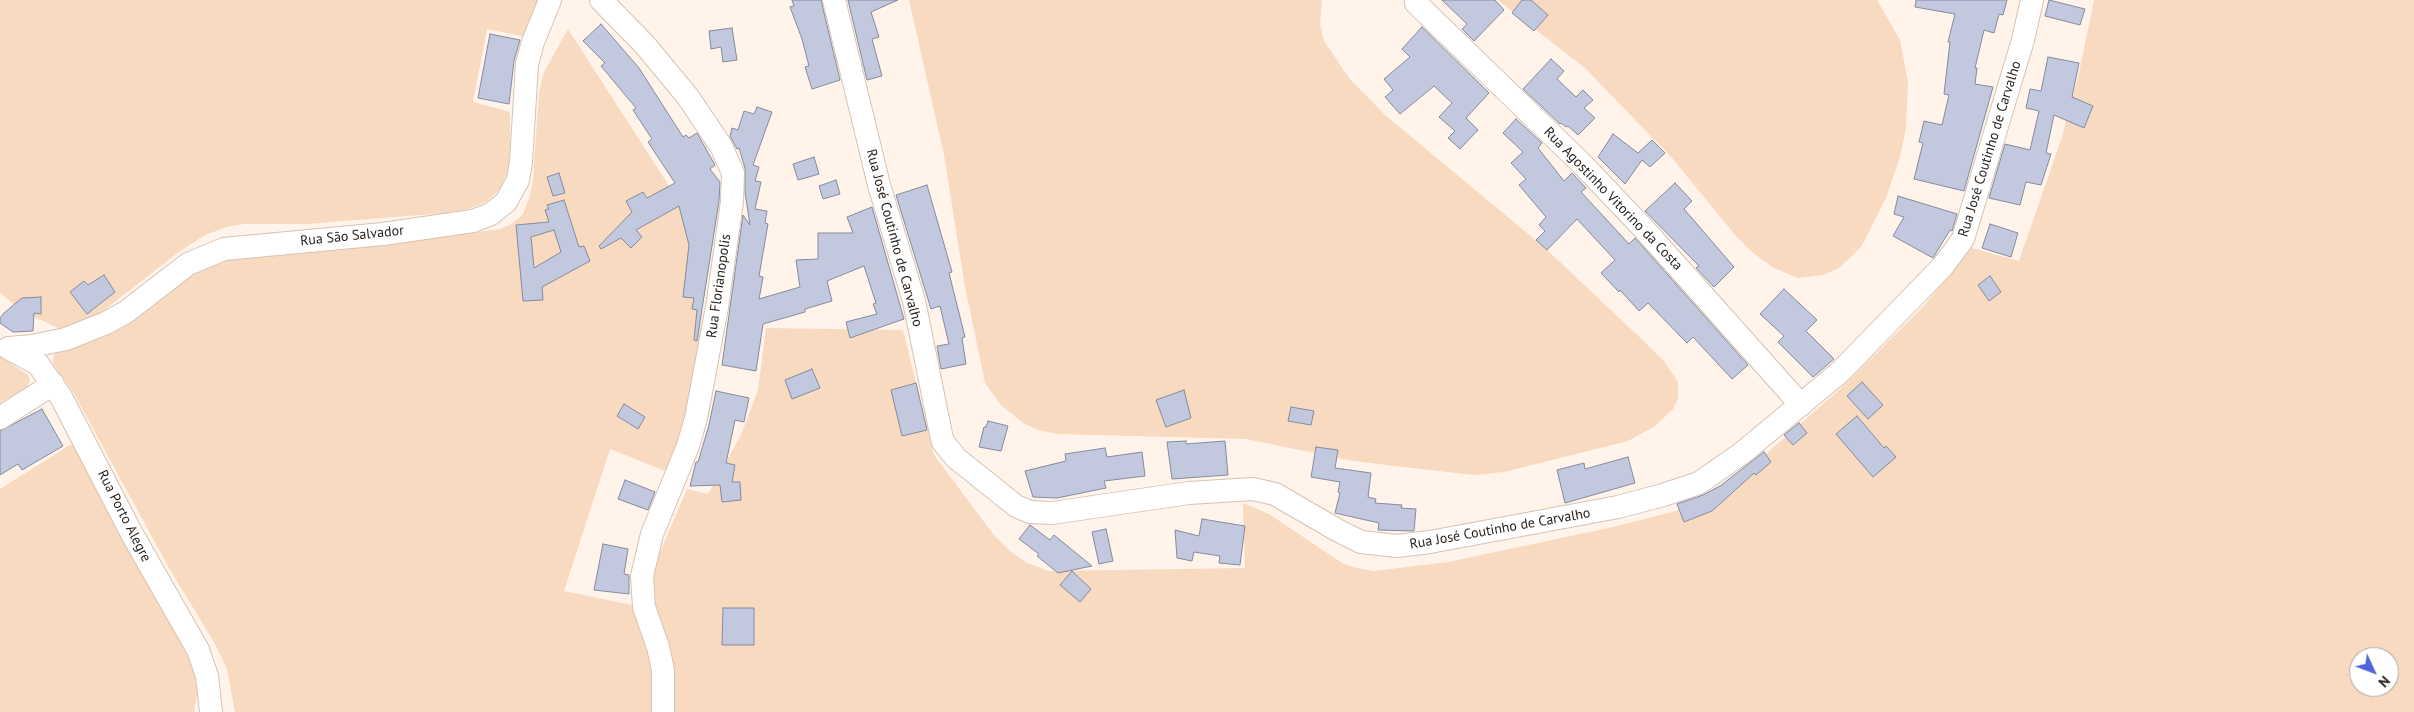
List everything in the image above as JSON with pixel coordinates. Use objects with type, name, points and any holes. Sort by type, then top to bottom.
[{"type":"street","name":"Rua São Salvador","points":[[4,346],[56,342],[79,335],[117,317],[188,264],[210,254],[257,245],[383,234],[473,221],[491,214],[506,202],[518,180],[521,162],[527,64],[533,42],[550,0]]},
{"type":"street","name":"Rua Florianopolis","points":[[601,0],[645,45],[688,97],[721,146],[733,173],[732,202],[708,357],[692,436],[645,557],[642,586],[644,607],[661,658],[663,712]]},
{"type":"street","name":"Rua José Coutinho de Carvalho","points":[[834,0],[879,185],[914,302],[944,442],[965,466],[1024,510],[1036,513],[1052,513],[1189,493],[1253,489],[1275,494],[1360,542],[1385,546],[1412,545],[1618,507],[1686,488],[1699,483],[1724,467],[1801,405],[1840,372],[1891,322],[1952,256],[1964,239],[1981,186],[2032,0]]},
{"type":"street","name":"Rua Agostinho Vitorino da Costa","points":[[1416,3],[1583,165],[1650,236],[1801,405]]},
{"type":"street","points":[[0,418],[47,375],[43,353],[56,342]]},
{"type":"street","name":"Rua Porto Alegre","points":[[4,346],[31,358],[47,375],[86,443],[132,534],[198,650],[207,676],[211,712]]},
{"type":"shaded area","points":[[0,0],[542,0],[526,37],[487,29],[473,102],[510,112],[510,155],[508,171],[500,189],[486,202],[466,210],[446,213],[306,224],[244,224],[227,227],[205,235],[179,252],[103,311],[83,322],[60,329],[22,311],[0,293]]},
{"type":"shaded area","points":[[909,0],[1322,0],[1320,24],[1324,41],[1349,78],[1385,115],[1544,247],[1664,361],[1678,382],[1678,399],[1673,409],[1655,426],[1628,441],[1504,472],[1473,475],[1353,461],[1246,439],[1058,434],[1038,430],[1023,423],[1001,405],[985,383],[965,287],[944,155]]},
{"type":"shaded area","points":[[1498,0],[1877,0],[1900,40],[1908,82],[1906,128],[1900,157],[1886,198],[1861,247],[1839,268],[1823,275],[1798,278],[1772,267],[1752,252],[1736,236],[1672,158],[1586,69]]},
{"type":"shaded area","points":[[2094,0],[2414,0],[2414,712],[673,712],[675,687],[672,669],[652,610],[652,583],[657,559],[687,489],[708,494],[741,435],[758,390],[766,328],[903,330],[934,455],[993,534],[1011,552],[1027,563],[1049,571],[1245,568],[1243,503],[1269,514],[1342,563],[1357,568],[1374,571],[1448,562],[1613,527],[1684,509],[1742,475],[1839,390],[1922,308],[1972,248],[2019,261],[2062,137],[2079,73]]},
{"type":"shaded area","points":[[568,29],[689,217],[699,244],[701,348],[683,426],[668,472],[610,449],[564,591],[632,605],[652,663],[653,712],[235,712],[227,669],[215,644],[169,568],[73,392],[53,364],[54,354],[194,269],[236,257],[391,244],[500,229],[512,224],[523,214],[530,196],[539,92],[544,72]]},
{"type":"shaded area","points":[[0,356],[28,375],[30,381],[26,388],[0,403]]},
{"type":"shaded area","points":[[78,440],[182,644],[195,674],[197,694],[194,712],[0,712],[0,489]]},
{"type":"building","points":[[792,0],[821,0],[840,80],[812,89],[805,67],[809,66],[802,39],[790,7],[794,6]]},
{"type":"building","points":[[848,0],[898,0],[871,12],[879,37],[872,39],[882,76],[867,80]]},
{"type":"building","points":[[1442,0],[1495,0],[1504,10],[1474,41],[1462,29],[1467,24]]},
{"type":"building","points":[[1522,0],[1531,0],[1548,15],[1534,31],[1512,13]]},
{"type":"building","points":[[1916,0],[2007,0],[2003,15],[1999,14],[1994,33],[1984,30],[1975,68],[1977,68],[1975,84],[1993,87],[1964,191],[1914,179],[1923,143],[1919,142],[1924,121],[1942,125],[1949,95],[1944,94],[1950,42],[1948,42],[1955,14],[1915,7]]},
{"type":"building","points":[[2049,0],[2085,9],[2080,25],[2045,16]]},
{"type":"building","points":[[601,24],[639,68],[683,137],[686,135],[689,138],[697,133],[715,165],[710,169],[720,182],[719,201],[697,341],[694,340],[697,310],[692,309],[694,298],[683,297],[689,245],[679,206],[636,230],[642,237],[631,248],[621,238],[601,249],[599,246],[632,212],[626,201],[643,192],[647,198],[675,183],[648,142],[652,139],[633,110],[636,108],[601,66],[605,63],[583,41]]},
{"type":"building","points":[[1422,27],[1489,93],[1466,118],[1478,130],[1460,149],[1448,138],[1455,131],[1439,117],[1452,103],[1434,86],[1400,114],[1385,97],[1393,90],[1384,79],[1410,57],[1402,49]]},
{"type":"building","points":[[732,28],[737,60],[723,62],[721,47],[711,49],[709,31]]},
{"type":"building","points":[[490,34],[520,40],[514,61],[509,104],[478,98]]},
{"type":"building","points":[[2048,57],[2079,63],[2072,97],[2093,106],[2084,128],[2054,115],[2046,153],[2051,154],[2041,185],[2026,182],[2020,205],[1989,198],[2005,144],[2030,150],[2039,111],[2026,108],[2030,89],[2041,91]]},
{"type":"building","points":[[1551,59],[1564,71],[1557,79],[1576,97],[1583,90],[1593,100],[1584,108],[1595,118],[1578,135],[1568,126],[1560,124],[1523,89]]},
{"type":"building","points":[[757,107],[772,112],[753,165],[759,167],[755,181],[761,182],[755,209],[767,211],[765,223],[768,224],[759,276],[763,277],[759,299],[800,287],[796,260],[818,259],[818,233],[853,233],[847,217],[872,207],[904,319],[850,338],[846,322],[877,314],[873,304],[876,303],[864,266],[827,281],[832,301],[805,309],[805,312],[763,324],[756,371],[722,365],[743,215],[750,225],[745,192],[745,168],[739,148],[737,149],[730,136],[732,128],[738,130],[744,111],[754,114]]},
{"type":"building","points":[[1516,119],[1542,143],[1538,148],[1564,181],[1572,173],[1586,188],[1581,192],[1629,244],[1635,238],[1748,365],[1732,379],[1693,337],[1687,343],[1648,303],[1639,311],[1601,273],[1615,260],[1577,219],[1547,250],[1536,240],[1545,231],[1539,225],[1546,217],[1519,185],[1526,179],[1511,163],[1523,152],[1503,133]]},
{"type":"building","points":[[1613,134],[1638,153],[1652,140],[1665,153],[1650,167],[1642,160],[1625,184],[1598,157]]},
{"type":"building","points":[[814,157],[819,174],[798,180],[793,164]]},
{"type":"building","points":[[559,173],[565,193],[553,196],[547,177]]},
{"type":"building","points":[[836,180],[840,194],[823,199],[819,186]]},
{"type":"building","points":[[1675,183],[1692,201],[1684,209],[1734,267],[1714,287],[1696,268],[1699,266],[1645,211]]},
{"type":"building","points":[[927,185],[952,272],[949,273],[965,337],[962,338],[966,364],[941,369],[937,346],[949,344],[940,306],[931,309],[896,195]]},
{"type":"building","points":[[1898,196],[1957,214],[1952,231],[1950,230],[1933,258],[1893,236],[1904,217],[1894,214]]},
{"type":"building","points":[[564,200],[579,247],[584,246],[590,261],[542,287],[543,300],[523,301],[516,225],[549,222],[545,210],[549,209],[547,205]],"holes":[[[554,230],[561,252],[534,268],[531,237]]]},
{"type":"building","points":[[1990,224],[2018,233],[2011,257],[1982,248]]},
{"type":"building","points":[[104,275],[115,292],[87,314],[70,292],[84,281],[88,285]]},
{"type":"building","points":[[1990,276],[2001,292],[1989,301],[1978,285]]},
{"type":"building","points":[[1784,289],[1817,320],[1806,331],[1834,359],[1813,377],[1778,342],[1784,336],[1760,314]]},
{"type":"building","points":[[41,297],[41,314],[34,313],[33,331],[13,332],[0,323],[0,318],[4,313],[22,298]]},
{"type":"building","points":[[812,369],[820,388],[792,399],[785,380]]},
{"type":"building","points":[[1862,382],[1883,405],[1868,419],[1847,396]]},
{"type":"building","points":[[916,383],[927,430],[902,436],[891,390]]},
{"type":"building","points":[[1184,390],[1191,418],[1166,427],[1156,400]]},
{"type":"building","points":[[716,391],[749,398],[744,422],[735,420],[726,463],[735,465],[732,482],[740,482],[741,500],[722,502],[720,485],[690,486],[709,425]]},
{"type":"building","points":[[624,404],[645,417],[638,429],[617,416]]},
{"type":"building","points":[[1291,407],[1314,411],[1311,425],[1288,421]]},
{"type":"building","points":[[42,409],[63,446],[22,470],[18,464],[0,475],[0,431]]},
{"type":"building","points":[[1857,416],[1884,448],[1886,446],[1896,457],[1873,477],[1836,434]]},
{"type":"building","points":[[988,421],[1008,426],[1001,451],[979,447],[984,427],[986,427]]},
{"type":"building","points":[[1799,423],[1807,433],[1793,445],[1784,435]]},
{"type":"building","points":[[1186,441],[1186,444],[1225,441],[1228,475],[1172,479],[1167,442]]},
{"type":"building","points":[[1316,447],[1338,450],[1335,468],[1371,473],[1368,497],[1376,499],[1375,503],[1402,505],[1401,508],[1416,509],[1414,531],[1378,530],[1379,523],[1335,513],[1340,493],[1338,492],[1340,482],[1311,477]]},
{"type":"building","points":[[1105,448],[1107,457],[1142,452],[1145,476],[1104,481],[1106,488],[1057,498],[1033,497],[1025,471],[1066,461],[1065,454]]},
{"type":"building","points":[[1764,452],[1771,462],[1756,475],[1754,473],[1712,511],[1684,522],[1677,504],[1703,495],[1720,486]]},
{"type":"building","points":[[1628,457],[1635,483],[1565,503],[1557,470],[1584,463],[1585,469]]},
{"type":"building","points":[[625,480],[655,492],[648,510],[618,499]]},
{"type":"building","points":[[1202,519],[1245,526],[1240,565],[1219,563],[1220,556],[1194,552],[1192,561],[1177,558],[1175,530],[1199,536]]},
{"type":"building","points":[[1030,525],[1050,540],[1054,535],[1092,566],[1058,573],[1037,556],[1039,554],[1019,539]]},
{"type":"building","points":[[1106,529],[1113,561],[1099,564],[1092,532]]},
{"type":"building","points":[[603,544],[628,549],[624,574],[629,575],[629,594],[594,590]]},
{"type":"building","points":[[1072,571],[1091,589],[1080,602],[1060,585]]},
{"type":"building","points":[[723,608],[754,608],[754,645],[722,645]]}]
